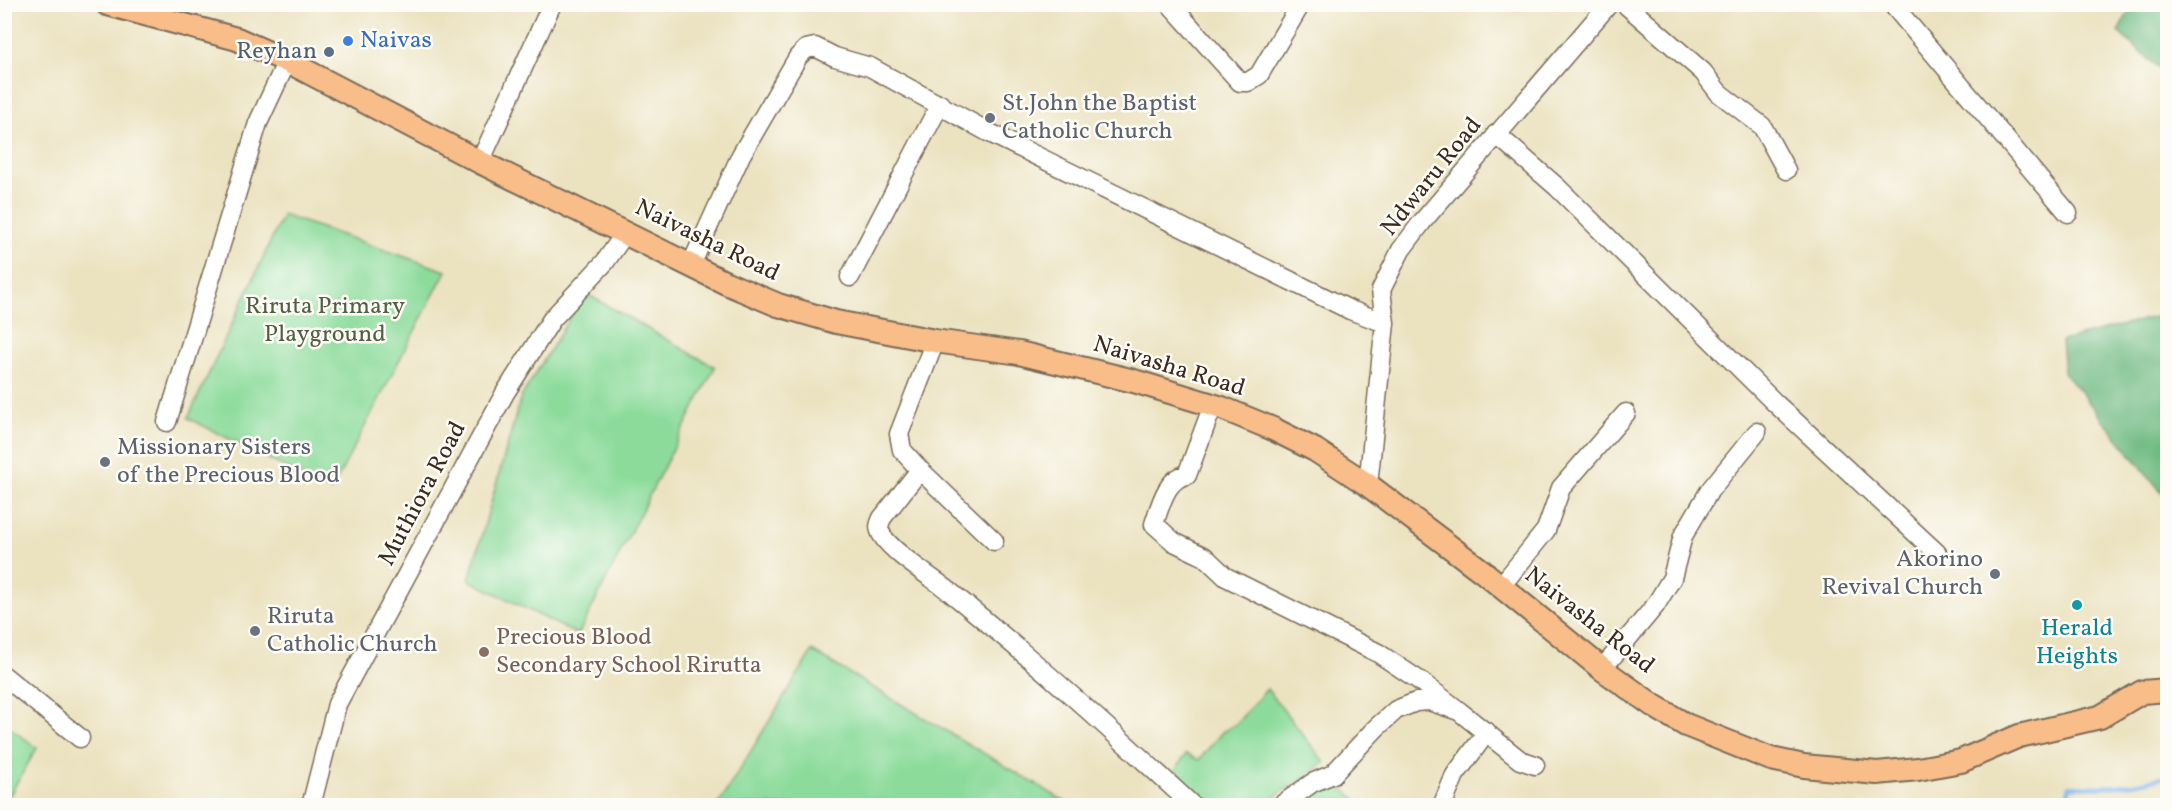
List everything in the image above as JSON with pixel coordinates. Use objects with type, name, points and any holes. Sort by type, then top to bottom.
[{"type":"main road","name":"Naivasha Road","points":[[107,4],[237,39],[287,61],[480,162],[726,283],[778,305],[836,322],[936,341],[1019,353],[1134,381],[1213,405],[1273,429],[1315,450],[1368,485],[1501,586],[1602,669],[1686,725],[1772,759],[1804,766],[1877,773],[1918,770],[1961,761],[2019,736],[2100,717],[2142,692],[2168,690]]},
{"type":"street","points":[[480,162],[552,4]]},
{"type":"street","points":[[1170,4],[1240,82],[1248,82],[1259,75],[1301,4]]},
{"type":"street","name":"Ndwaru Road","points":[[1368,485],[1385,323],[1381,290],[1401,250],[1496,134],[1609,4]]},
{"type":"street","points":[[1625,4],[1703,72],[1719,93],[1762,126],[1786,170]]},
{"type":"street","points":[[1892,4],[2068,213]]},
{"type":"street","points":[[691,266],[741,155],[798,57],[806,49],[815,47],[835,57],[870,67],[990,133],[1350,310],[1385,323]]},
{"type":"street","points":[[167,422],[258,123],[287,61]]},
{"type":"street","points":[[850,277],[940,104]]},
{"type":"street","points":[[1496,134],[1557,187],[1774,402],[1937,553]]},
{"type":"street","name":"Muthiora Road","points":[[311,806],[337,704],[505,393],[552,319],[605,262],[626,232]]},
{"type":"street","points":[[936,341],[899,434],[902,450],[994,541]]},
{"type":"street","points":[[1213,405],[1187,475],[1178,476],[1170,483],[1154,525],[1157,529],[1174,542],[1205,557],[1226,577],[1378,653],[1420,681],[1520,760],[1534,765]]},
{"type":"street","points":[[1501,586],[1546,530],[1561,488],[1626,413]]},
{"type":"street","points":[[1602,669],[1655,606],[1672,578],[1683,536],[1710,490],[1757,432]]},
{"type":"street","points":[[920,470],[882,518],[879,527],[885,539],[1043,668],[1193,806]]},
{"type":"street","points":[[4,676],[80,738]]},
{"type":"street","points":[[1280,806],[1312,783],[1333,774],[1396,710],[1416,702],[1429,701],[1459,711]]},
{"type":"street","points":[[1442,806],[1455,775],[1487,732]]},
{"type":"green space","points":[[2132,5],[2167,5],[2167,75],[2118,32]]},
{"type":"green space","name":"Riruta Primary Playground","points":[[283,215],[446,271],[331,491],[188,418]]},
{"type":"green space","points":[[585,293],[715,367],[578,635],[469,580],[521,397]]},
{"type":"green space","points":[[2162,315],[2168,325],[2167,499],[2064,372],[2061,341]]},
{"type":"green space","points":[[812,651],[845,671],[1071,805],[718,805]]},
{"type":"green space","points":[[1267,689],[1325,763],[1262,805],[1204,805],[1172,775],[1186,754],[1199,760],[1222,732],[1236,724]]},
{"type":"green space","points":[[5,724],[37,748],[5,803]]},
{"type":"green space","points":[[1335,782],[1363,805],[1284,806]]},
{"type":"waterway","points":[[2064,806],[2070,786],[2119,786],[2168,775]]},
{"type":"place","name":"Naivas","points":[[348,41]]},
{"type":"place","name":"Reyhan","points":[[329,52]]},
{"type":"place","name":"St.John the Baptist Catholic Church","points":[[990,118]]},
{"type":"place","name":"Missionary Sisters of the Precious Blood","points":[[105,462]]},
{"type":"place","name":"Akorino Revival Church","points":[[1995,574]]},
{"type":"place","name":"Herald Heights","points":[[2077,605]]},
{"type":"place","name":"Riruta Catholic Church","points":[[255,631]]},
{"type":"place","name":"Precious Blood Secondary School Rirutta","points":[[484,652]]}]
